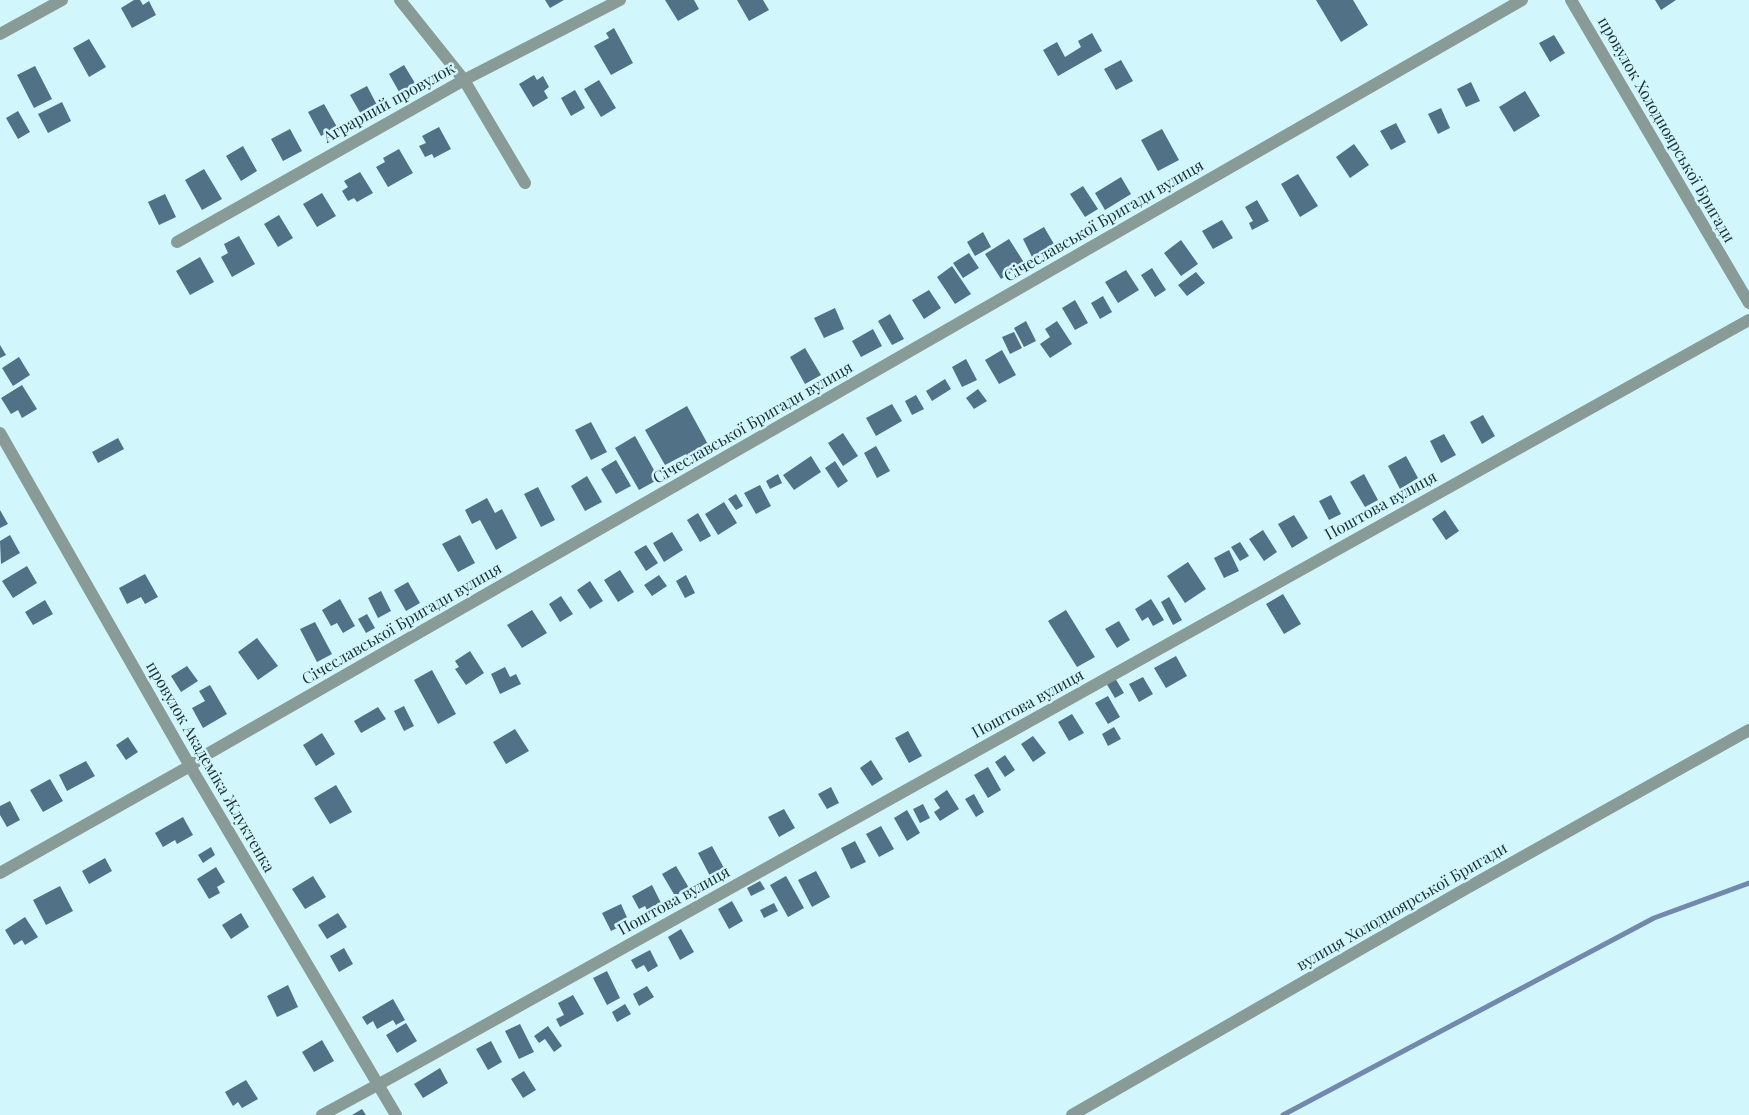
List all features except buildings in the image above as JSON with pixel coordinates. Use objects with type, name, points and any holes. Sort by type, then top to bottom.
[{"type":"street","points":[[0,34],[62,0]]},
{"type":"street","points":[[400,0],[464,80],[524,183]]},
{"type":"street","name":"Аграрний провулок","points":[[177,242],[464,80],[620,0]]},
{"type":"street","name":"Січеславської Бригади вулиця","points":[[0,873],[190,766],[204,756],[1522,0]]},
{"type":"street","name":"провулок Холодноярської Бригади","points":[[1571,0],[1749,303]]},
{"type":"street","name":"Поштова вулиця","points":[[322,1115],[1749,320]]},
{"type":"street","name":"провулок Академіка Жлуктенка","points":[[0,433],[4,449],[396,1115]]},
{"type":"street","name":"вулиця Холодноярської Бригади","points":[[1072,1115],[1468,888],[1749,730]]},
{"type":"waterway","points":[[1283,1115],[1654,918],[1749,883]]}]
